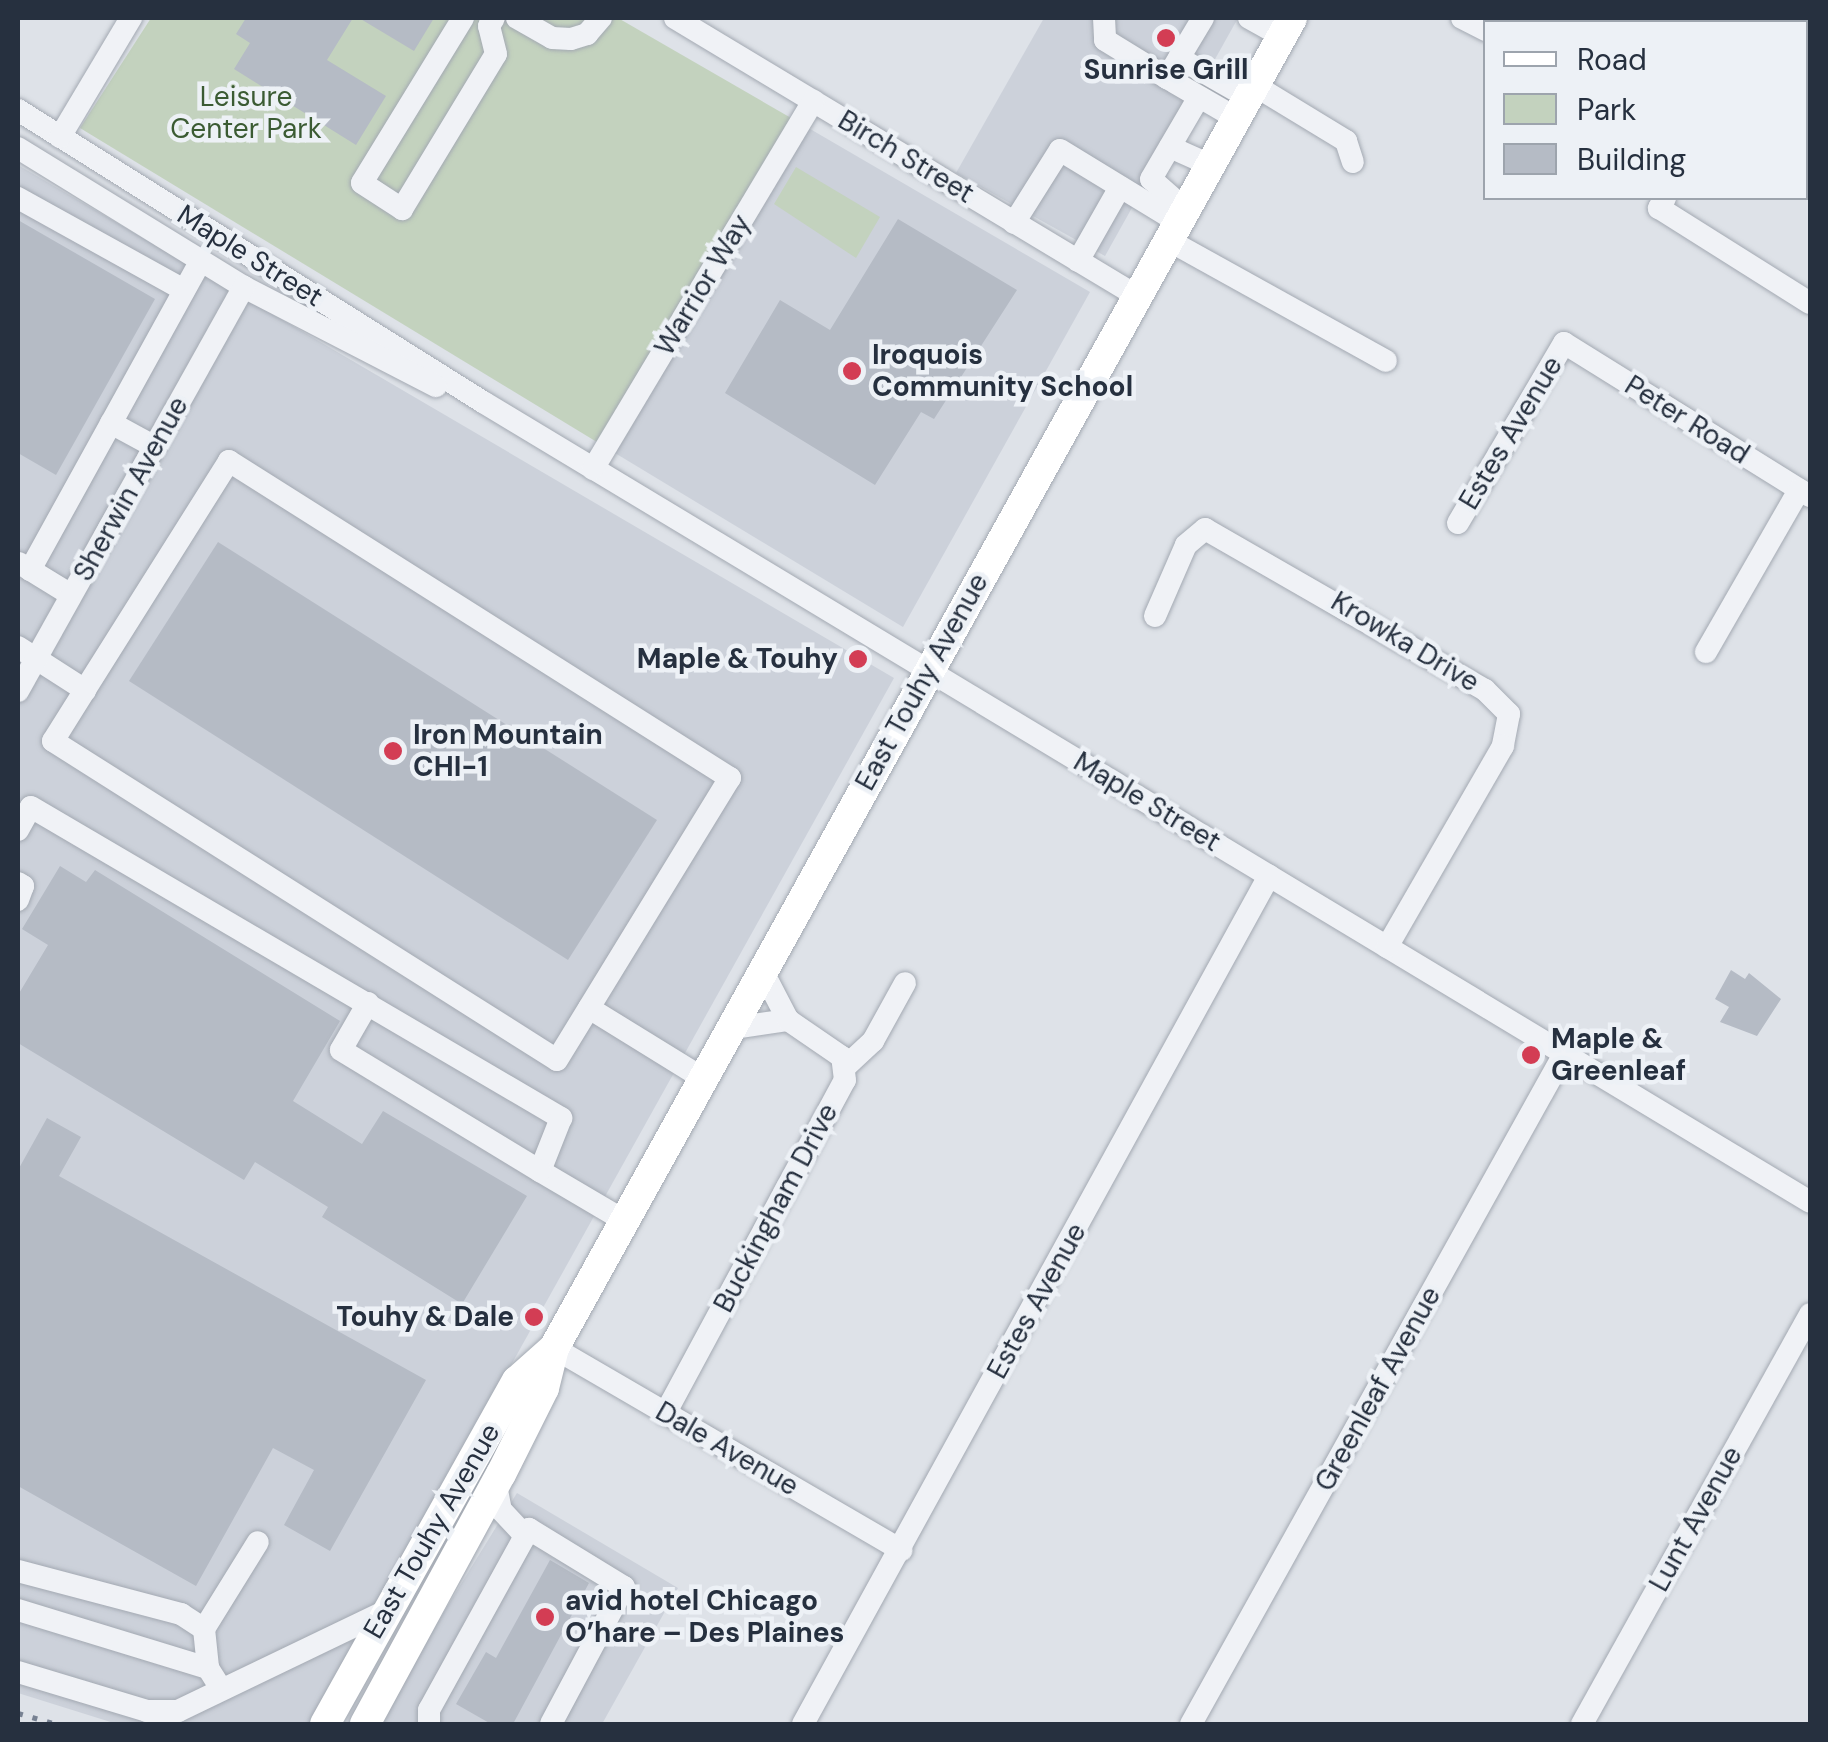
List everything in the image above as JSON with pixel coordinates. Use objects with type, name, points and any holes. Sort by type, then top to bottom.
[{"type":"main road","name":"East Touhy Avenue","points":[[365,1724],[496,1485],[544,1388],[554,1348],[1286,27]]},
{"type":"main road","name":"East Touhy Avenue","points":[[325,1724],[518,1382],[554,1348]]},
{"type":"street","points":[[60,137],[131,18]]},
{"type":"street","points":[[463,18],[362,182],[402,210],[496,54],[490,26],[494,18]]},
{"type":"street","points":[[517,18],[552,38],[571,39],[587,34],[600,18]]},
{"type":"street","name":"Birch Street","points":[[675,18],[1137,296]]},
{"type":"street","points":[[1104,18],[1105,40],[1346,141],[1353,162]]},
{"type":"street","points":[[1173,68],[1203,18]]},
{"type":"street","points":[[1249,18],[1286,27]]},
{"type":"street","points":[[1173,68],[1199,97],[1246,100]]},
{"type":"street","points":[[1177,223],[1151,179],[1199,97]]},
{"type":"street","name":"Warrior Way","points":[[592,469],[814,101]]},
{"type":"street","name":"Maple Street","points":[[18,110],[482,402],[1810,1202]]},
{"type":"street","points":[[1170,147],[1210,165]]},
{"type":"street","name":"Maple Street","points":[[18,148],[244,287],[378,361],[482,402]]},
{"type":"street","points":[[1014,223],[1060,150],[1386,361]]},
{"type":"street","points":[[1078,261],[1120,187]]},
{"type":"street","points":[[18,198],[184,290]]},
{"type":"street","points":[[1664,200],[1659,208],[1810,303]]},
{"type":"street","points":[[71,595],[24,566],[111,423],[200,260]]},
{"type":"street","name":"Sherwin Avenue","points":[[18,691],[27,653],[71,595],[244,287]]},
{"type":"street","name":"Peter Road","points":[[1564,342],[1805,493]]},
{"type":"street","name":"Estes Avenue","points":[[1458,523],[1564,342]]},
{"type":"street","points":[[111,423],[155,447]]},
{"type":"street","points":[[229,461],[730,778],[557,1060],[52,741],[85,690],[229,461]]},
{"type":"street","points":[[1706,652],[1805,493]]},
{"type":"street","name":"Krowka Drive","points":[[1155,616],[1186,544],[1205,529],[1485,690],[1509,714],[1503,746],[1387,947]]},
{"type":"street","points":[[27,653],[85,690]]},
{"type":"street","points":[[18,830],[31,806],[560,1118],[540,1171]]},
{"type":"street","name":"Estes Avenue","points":[[803,1724],[1269,876]]},
{"type":"street","points":[[18,883],[23,886],[18,900]]},
{"type":"street","points":[[733,1028],[788,1020],[763,972]]},
{"type":"street","points":[[844,1068],[873,1041],[905,983]]},
{"type":"street","points":[[368,1003],[341,1050],[625,1221]]},
{"type":"street","points":[[588,1008],[704,1079]]},
{"type":"street","name":"Buckingham Drive","points":[[665,1414],[845,1080],[844,1068],[828,1042],[788,1020]]},
{"type":"street","name":"Greenleaf Avenue","points":[[1191,1724],[1564,1054]]},
{"type":"street","name":"Lunt Avenue","points":[[1582,1724],[1810,1314]]},
{"type":"street","name":"Dale Avenue","points":[[554,1348],[901,1550]]},
{"type":"street","points":[[496,1485],[518,1532]]},
{"type":"street","points":[[468,1537],[479,1529],[529,1529],[624,1587],[551,1724]]},
{"type":"street","points":[[430,1724],[429,1710],[518,1532]]},
{"type":"street","points":[[221,1690],[208,1668],[204,1629],[258,1542]]},
{"type":"street","points":[[18,1571],[182,1614],[204,1629]]},
{"type":"street","points":[[18,1610],[208,1668]]},
{"type":"street","points":[[18,1672],[147,1711],[178,1711],[386,1611]]},
{"type":"shaded area","points":[[1044,18],[1238,18],[1105,256],[956,173]]},
{"type":"shaded area","name":"Iroquois Community School","points":[[805,126],[1090,292],[903,627],[610,450]]},
{"type":"shaded area","points":[[18,165],[894,678],[311,1724],[117,1724],[18,1693]]},
{"type":"shaded area","points":[[517,1493],[678,1588],[602,1724],[375,1724]]},
{"type":"green space","name":"Leisure Center Park","points":[[151,18],[618,18],[805,126],[610,450],[80,128]]},
{"type":"green space","points":[[796,167],[880,217],[856,258],[774,204]]},
{"type":"building","points":[[246,18],[353,18],[327,60],[386,96],[356,145],[234,69],[250,43],[236,34]]},
{"type":"building","points":[[359,18],[434,18],[414,51]]},
{"type":"building","points":[[898,219],[1017,290],[934,419],[921,412],[875,485],[725,393],[780,300],[830,330]]},
{"type":"building","points":[[18,220],[155,299],[56,475],[18,453]]},
{"type":"building","name":"Iron Mountain CHI-1","points":[[218,542],[657,820],[568,960],[129,681]]},
{"type":"building","points":[[60,866],[86,882],[95,870],[340,1021],[293,1101],[362,1144],[383,1111],[527,1196],[462,1304],[322,1217],[328,1207],[255,1162],[244,1180],[18,1043],[18,995],[48,945],[22,929]]},
{"type":"building","points":[[1731,970],[1745,979],[1749,973],[1781,999],[1757,1036],[1720,1022],[1729,1007],[1715,999]]},
{"type":"building","points":[[47,1118],[81,1137],[59,1176],[426,1380],[330,1551],[284,1525],[314,1470],[273,1448],[196,1586],[18,1486],[18,1170]]},
{"type":"building","name":"avid hotel Chicago O’hare – Des Plaines","points":[[550,1560],[589,1583],[513,1724],[491,1724],[456,1704],[486,1652],[496,1658]]},
{"type":"railway","points":[[18,1713],[56,1724]]},
{"type":"place","name":"Sunrise Grill","points":[[1166,38]]},
{"type":"place","name":"Iroquois Community School","points":[[852,371]]},
{"type":"place","name":"Maple & Touhy","points":[[858,659]]},
{"type":"place","name":"Iron Mountain CHI-1","points":[[393,751]]},
{"type":"place","name":"Maple & Greenleaf","points":[[1531,1055]]},
{"type":"place","name":"Touhy & Dale","points":[[534,1317]]},
{"type":"place","name":"avid hotel Chicago O’hare – Des Plaines","points":[[545,1617]]}]
